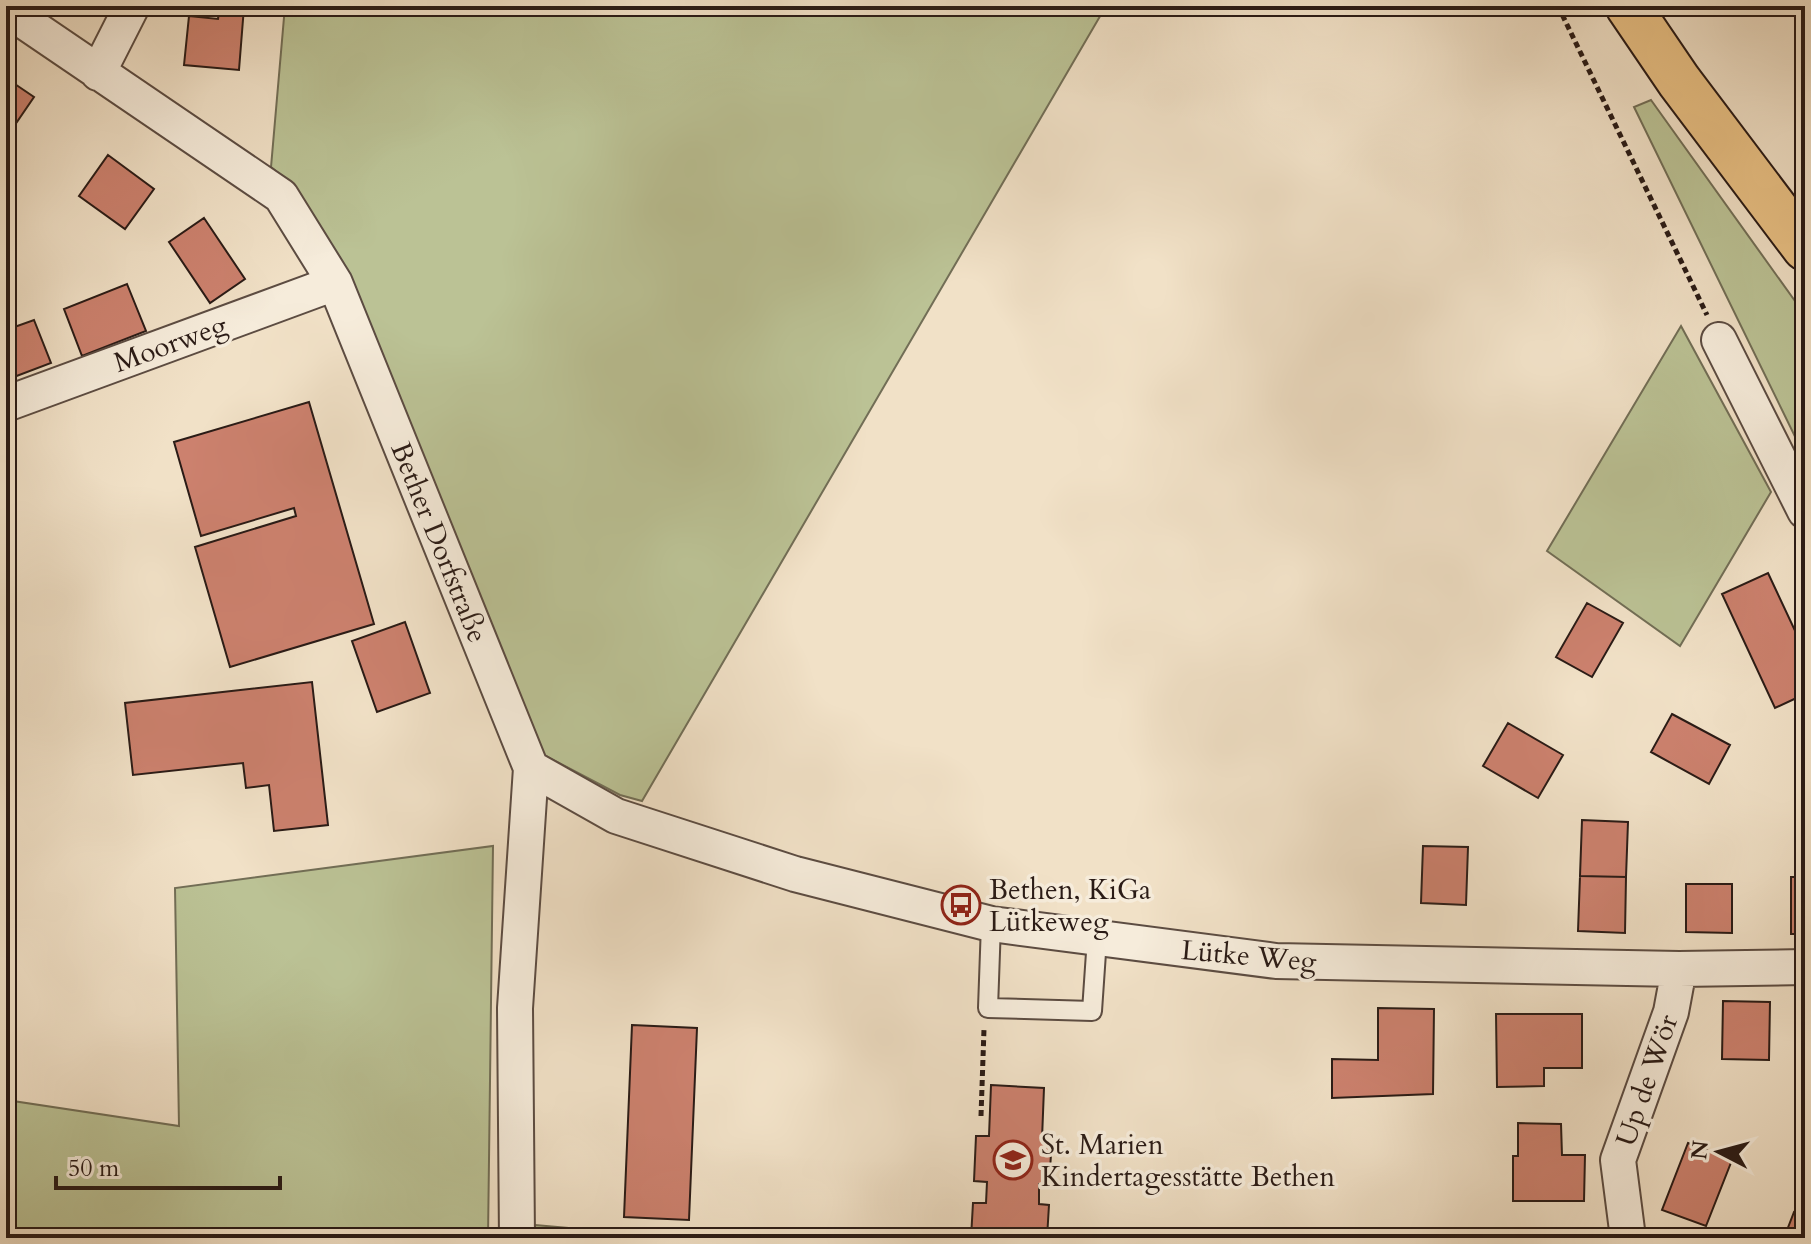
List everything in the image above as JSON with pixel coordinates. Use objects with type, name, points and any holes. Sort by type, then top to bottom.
[{"type":"main road","points":[[1628,6],[1679,81],[1805,248]]},
{"type":"street","points":[[98,73],[132,6]]},
{"type":"street","name":"Bether Dorfstraße","points":[[6,9],[281,196],[335,283],[531,768],[515,1008],[517,1238]]},
{"type":"street","name":"Moorweg","points":[[6,404],[335,283]]},
{"type":"street","points":[[1719,340],[1805,511]]},
{"type":"street","name":"Lütke Weg","points":[[531,768],[616,816],[795,874],[991,924],[1276,961],[1679,969],[1805,967]]},
{"type":"street","name":"Up de Wör","points":[[1628,1238],[1618,1160],[1671,1012],[1679,969]]},
{"type":"lane","points":[[991,924],[988,1008],[1092,1011],[1097,938]]},
{"type":"path","points":[[1558,6],[1719,340]]},
{"type":"path","points":[[981,1116],[984,1025],[988,1008]]},
{"type":"green space","points":[[285,6],[1106,6],[642,801],[620,795],[542,754],[290,183],[271,167]]},
{"type":"green space","points":[[1651,100],[1805,315],[1805,457],[1634,107]]},
{"type":"green space","points":[[1681,326],[1771,492],[1680,646],[1547,551]]},
{"type":"green space","points":[[493,846],[488,1238],[6,1238],[6,1100],[179,1126],[175,888]]},
{"type":"green space","points":[[535,1225],[681,1238],[533,1238]]},
{"type":"building","points":[[220,6],[271,6],[270,9],[244,7],[239,70],[184,65],[189,16],[218,19]]},
{"type":"building","points":[[6,78],[34,97],[6,138]]},
{"type":"building","points":[[108,155],[154,189],[125,229],[79,196]]},
{"type":"building","points":[[204,218],[245,279],[210,303],[169,242]]},
{"type":"building","points":[[127,284],[146,331],[82,356],[64,309]]},
{"type":"building","points":[[34,320],[51,363],[6,380],[6,330]]},
{"type":"building","points":[[309,402],[374,624],[230,667],[195,547],[296,516],[294,508],[201,536],[174,442]]},
{"type":"building","points":[[1768,573],[1805,652],[1805,694],[1775,708],[1722,594]]},
{"type":"building","points":[[1587,603],[1623,623],[1592,677],[1556,657]]},
{"type":"building","points":[[405,622],[430,693],[377,712],[352,641]]},
{"type":"building","points":[[312,682],[328,825],[274,831],[269,785],[246,788],[243,763],[133,775],[125,703]]},
{"type":"building","points":[[1672,714],[1730,745],[1709,784],[1651,752]]},
{"type":"building","points":[[1508,723],[1563,755],[1538,798],[1483,766]]},
{"type":"building","points":[[1582,820],[1628,822],[1626,877],[1580,876]]},
{"type":"building","points":[[1423,846],[1468,847],[1466,905],[1421,903]]},
{"type":"building","points":[[1580,876],[1626,877],[1625,933],[1578,931]]},
{"type":"building","points":[[1791,877],[1805,877],[1805,934],[1791,934]]},
{"type":"building","points":[[1686,884],[1732,884],[1732,933],[1686,932]]},
{"type":"building","points":[[1723,1001],[1770,1002],[1769,1060],[1722,1059]]},
{"type":"building","points":[[1378,1008],[1434,1009],[1433,1094],[1332,1098],[1332,1059],[1378,1060]]},
{"type":"building","points":[[1496,1014],[1582,1014],[1582,1068],[1544,1068],[1544,1086],[1497,1087]]},
{"type":"building","points":[[632,1025],[697,1028],[689,1220],[624,1217]]},
{"type":"building","name":"St. Marien Kindertagesstätte Bethen","points":[[991,1085],[1044,1088],[1042,1139],[1052,1139],[1049,1185],[1039,1184],[1039,1204],[1049,1205],[1047,1238],[971,1238],[973,1203],[986,1203],[987,1182],[974,1181],[976,1136],[989,1136]]},
{"type":"building","points":[[1518,1123],[1561,1124],[1562,1155],[1585,1155],[1584,1201],[1513,1201],[1513,1156],[1518,1156]]},
{"type":"building","points":[[1688,1143],[1732,1160],[1706,1226],[1662,1210]]},
{"type":"building","points":[[1794,1212],[1805,1216],[1805,1238],[1784,1238]]},
{"type":"place","name":"Bethen, KiGa Lütkeweg","points":[[961,905]]},
{"type":"place","name":"St. Marien Kindertagesstätte Bethen","points":[[1013,1160]]}]
